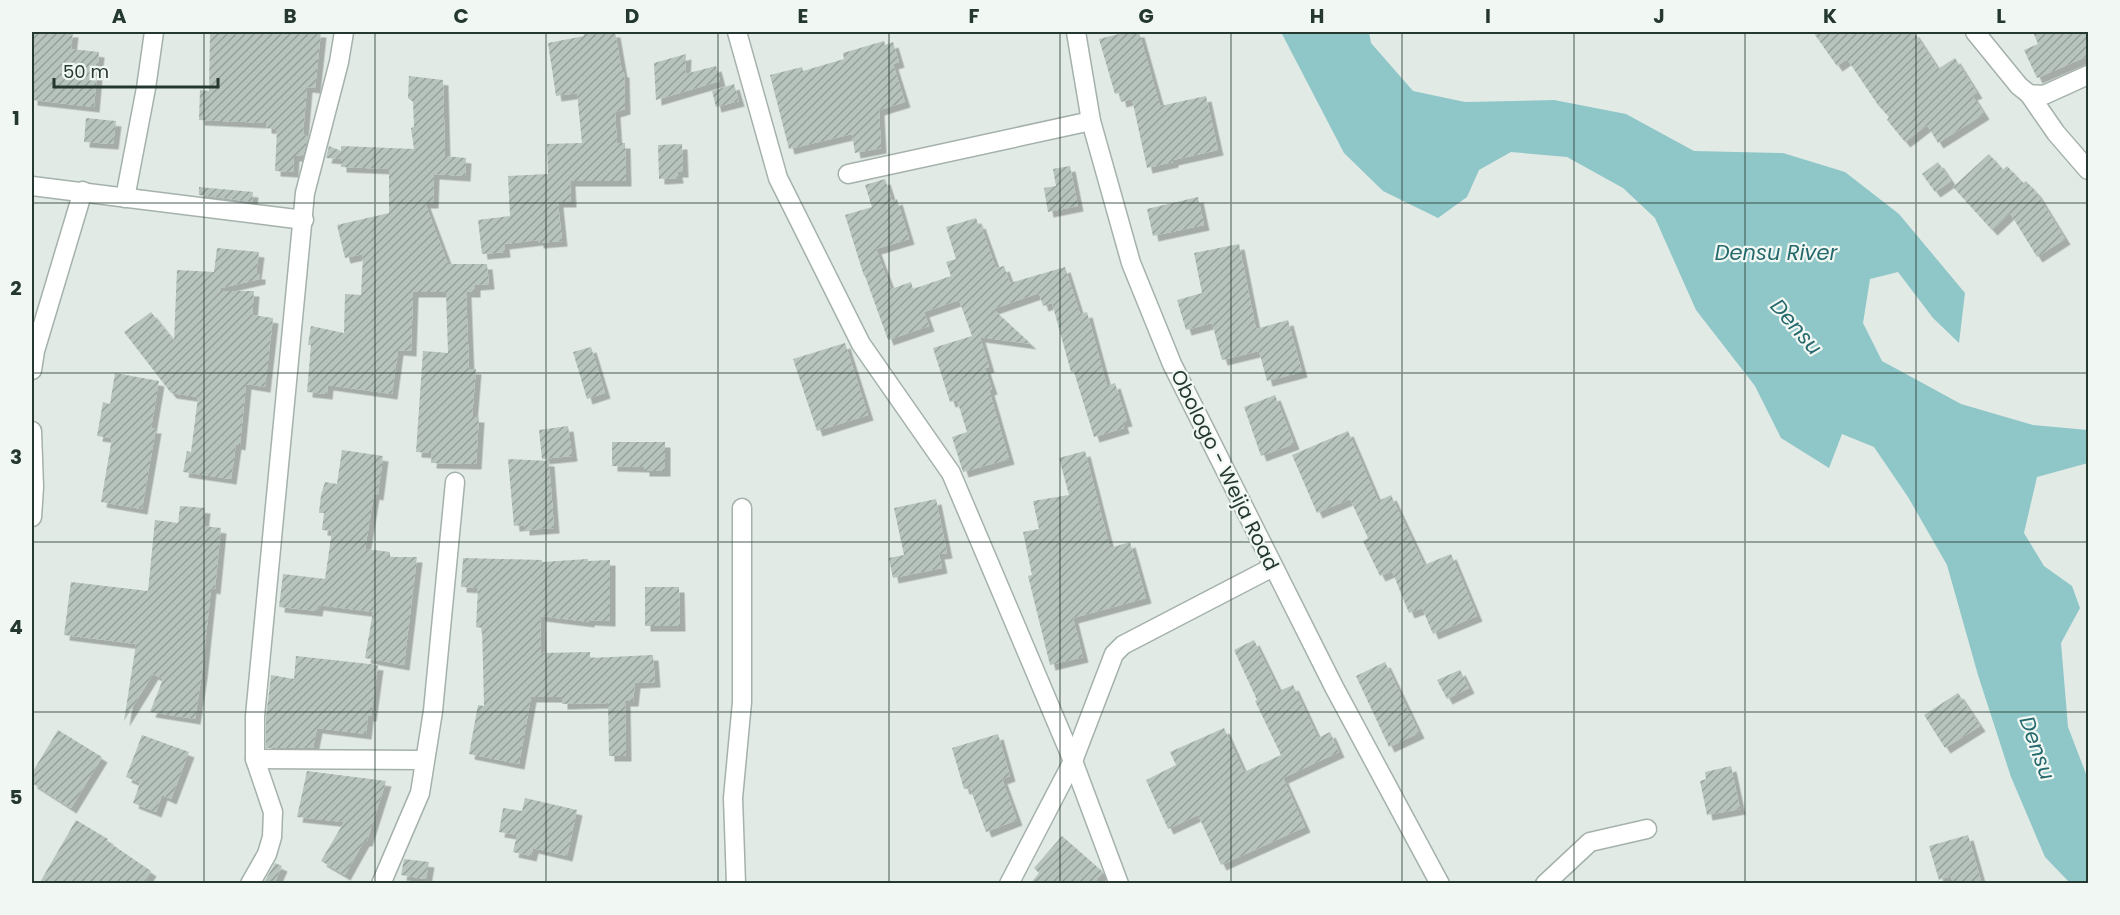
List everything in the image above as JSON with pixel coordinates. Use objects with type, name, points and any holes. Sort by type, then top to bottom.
[{"type":"street","points":[[125,198],[147,88],[154,32]]},
{"type":"street","points":[[250,884],[267,854],[272,837],[273,812],[255,759],[255,716],[305,193],[339,62],[344,32]]},
{"type":"street","points":[[737,32],[778,178],[861,344],[951,473],[1073,761],[1119,884]]},
{"type":"street","name":"Obologo - Weija Road","points":[[1076,32],[1091,121],[1131,263],[1172,364],[1340,698],[1440,884]]},
{"type":"street","points":[[1975,32],[2019,86],[2029,94],[2056,133],[2088,170]]},
{"type":"street","points":[[2029,94],[2044,95],[2088,75]]},
{"type":"street","points":[[848,174],[1091,121]]},
{"type":"street","points":[[32,186],[304,220]]},
{"type":"street","points":[[32,370],[35,351],[83,191]]},
{"type":"street","points":[[32,430],[34,487],[32,518]]},
{"type":"street","points":[[381,884],[420,793],[433,711],[454,482]]},
{"type":"street","points":[[736,884],[733,798],[742,702],[742,508]]},
{"type":"street","points":[[1009,884],[1073,761],[1114,654],[1122,645],[1273,567]]},
{"type":"street","points":[[255,759],[424,760]]},
{"type":"street","points":[[1545,884],[1590,842],[1647,829]]},
{"type":"water","name":"Densu River","points":[[1281,32],[1369,32],[1371,43],[1413,91],[1465,102],[1554,100],[1626,114],[1694,151],[1783,153],[1845,172],[1899,214],[1965,293],[1959,343],[1933,318],[1898,272],[1870,279],[1863,323],[1882,361],[1961,404],[2033,425],[2088,430],[2088,463],[2037,477],[2024,533],[2044,566],[2072,586],[2080,608],[2061,643],[2068,727],[2088,779],[2088,883],[2070,883],[2045,857],[2011,777],[1978,675],[1947,565],[1908,497],[1874,447],[1842,434],[1829,468],[1781,438],[1755,386],[1696,310],[1655,218],[1623,188],[1567,157],[1511,152],[1479,170],[1467,197],[1438,218],[1383,191],[1344,153]]},
{"type":"building","points":[[33,32],[73,32],[71,49],[99,52],[94,107],[32,100]]},
{"type":"building","points":[[210,32],[321,32],[315,88],[307,87],[303,134],[308,137],[303,156],[294,156],[293,172],[275,171],[277,129],[266,128],[266,123],[199,120],[200,90],[209,91]]},
{"type":"building","points":[[583,32],[615,32],[622,72],[624,72],[625,109],[615,112],[617,143],[625,143],[626,181],[570,181],[571,202],[558,202],[562,241],[538,243],[538,240],[504,244],[505,252],[482,254],[478,220],[510,216],[508,176],[548,174],[547,144],[582,143],[577,93],[556,96],[548,43],[584,36]]},
{"type":"building","points":[[1127,32],[1139,32],[1160,106],[1206,96],[1218,150],[1147,168],[1132,99],[1121,102],[1119,93],[1115,94],[1099,39]]},
{"type":"building","points":[[1813,32],[1914,32],[1938,69],[1955,58],[1977,93],[1972,95],[1984,114],[1938,143],[1927,125],[1905,142],[1887,120],[1889,117],[1878,105],[1847,59],[1837,66]]},
{"type":"building","points":[[2033,32],[2088,32],[2088,56],[2037,78],[2024,50],[2038,44]]},
{"type":"building","points":[[884,41],[885,45],[893,42],[899,62],[893,64],[905,102],[879,110],[881,148],[855,153],[852,134],[789,149],[770,75],[802,67],[803,71],[844,59],[843,53]]},
{"type":"building","points":[[686,54],[685,74],[716,66],[720,81],[656,100],[654,63]]},
{"type":"building","points":[[409,76],[443,80],[445,156],[466,158],[465,176],[434,174],[433,203],[425,203],[448,264],[487,264],[489,284],[475,285],[475,292],[466,292],[469,369],[476,369],[472,417],[479,417],[476,464],[431,463],[432,453],[416,452],[423,351],[448,353],[446,292],[413,292],[411,351],[398,350],[392,394],[328,385],[327,394],[307,392],[311,345],[308,345],[311,326],[344,333],[345,294],[361,295],[363,254],[345,258],[337,225],[389,213],[389,169],[341,167],[341,159],[326,158],[329,146],[341,151],[341,146],[414,149],[411,128],[414,127],[413,102],[408,98]]},
{"type":"building","points":[[734,84],[739,101],[716,107],[712,91]]},
{"type":"building","points":[[86,118],[116,121],[113,144],[84,142]]},
{"type":"building","points":[[682,144],[683,172],[677,172],[678,178],[659,179],[658,145]]},
{"type":"building","points":[[1989,154],[2003,170],[2007,166],[2023,183],[2026,181],[2036,192],[2065,239],[2037,257],[2010,213],[1992,230],[1953,187]]},
{"type":"building","points":[[1938,162],[1951,181],[1935,192],[1922,174]]},
{"type":"building","points":[[1070,166],[1078,206],[1048,212],[1044,188],[1056,186],[1053,169]]},
{"type":"building","points":[[885,179],[892,201],[897,199],[909,239],[876,249],[891,289],[911,282],[913,289],[951,276],[946,262],[956,259],[946,227],[976,218],[978,224],[980,223],[996,268],[1004,266],[1010,283],[1065,267],[1080,314],[1087,312],[1107,386],[1115,383],[1127,421],[1122,422],[1124,428],[1094,437],[1074,372],[1071,372],[1052,303],[1043,306],[1039,293],[993,309],[1031,344],[980,337],[989,367],[985,368],[992,389],[989,390],[1009,459],[963,472],[952,437],[967,432],[957,400],[950,402],[933,348],[972,336],[959,300],[924,312],[929,326],[888,340],[864,276],[845,215],[872,207],[865,185]]},
{"type":"building","points":[[199,187],[253,192],[252,202],[199,195]]},
{"type":"building","points":[[1198,197],[1204,225],[1153,236],[1147,209]]},
{"type":"building","points":[[1239,244],[1256,329],[1288,320],[1302,372],[1267,381],[1259,351],[1222,360],[1212,323],[1186,330],[1177,300],[1202,293],[1194,253]]},
{"type":"building","points":[[217,248],[259,252],[256,274],[260,274],[260,279],[221,288],[221,291],[254,291],[252,315],[273,318],[265,387],[246,384],[240,445],[236,444],[231,479],[183,472],[187,451],[191,452],[198,397],[171,393],[124,332],[151,312],[174,341],[177,270],[214,272]]},
{"type":"building","points":[[845,343],[868,415],[817,431],[793,359]]},
{"type":"building","points":[[591,347],[605,393],[587,399],[573,352]]},
{"type":"building","points":[[115,373],[159,381],[151,428],[156,428],[142,509],[101,502],[112,438],[97,436],[103,402],[110,404]]},
{"type":"building","points":[[1275,395],[1294,444],[1261,456],[1244,407]]},
{"type":"building","points":[[568,426],[572,456],[542,459],[539,430]]},
{"type":"building","points":[[1348,431],[1378,501],[1391,495],[1424,565],[1451,554],[1477,616],[1433,634],[1422,608],[1409,613],[1392,571],[1380,576],[1363,541],[1368,538],[1350,499],[1317,513],[1292,455]]},
{"type":"building","points":[[612,442],[665,442],[665,471],[644,471],[644,467],[612,466]]},
{"type":"building","points":[[342,450],[383,456],[378,495],[374,494],[365,549],[390,552],[390,557],[417,557],[404,665],[365,658],[373,612],[318,605],[317,611],[279,607],[283,574],[325,579],[332,531],[322,530],[324,513],[319,513],[321,495],[325,482],[337,484]]},
{"type":"building","points":[[1085,451],[1110,548],[1130,542],[1146,598],[1073,618],[1083,657],[1050,665],[1028,576],[1032,575],[1023,532],[1039,529],[1033,501],[1069,495],[1059,458]]},
{"type":"building","points":[[508,459],[549,461],[554,528],[524,530],[524,525],[514,526]]},
{"type":"building","points":[[936,499],[947,553],[939,554],[942,568],[893,578],[889,558],[904,555],[894,508]]},
{"type":"building","points":[[180,506],[205,508],[203,526],[221,528],[215,589],[211,588],[195,719],[150,712],[163,679],[153,674],[124,721],[136,644],[64,635],[71,582],[148,591],[155,520],[178,523]]},
{"type":"building","points":[[463,558],[542,560],[542,562],[610,560],[610,621],[589,620],[589,622],[540,616],[541,653],[590,652],[590,658],[653,655],[655,682],[635,683],[633,701],[625,701],[626,756],[609,756],[608,703],[562,704],[562,697],[531,697],[519,764],[469,754],[478,705],[484,706],[482,628],[476,627],[478,588],[461,587]]},
{"type":"building","points":[[645,587],[679,587],[680,626],[645,626]]},
{"type":"building","points":[[1254,640],[1279,691],[1293,685],[1318,738],[1330,732],[1339,752],[1283,778],[1305,827],[1221,865],[1198,815],[1168,829],[1146,780],[1176,765],[1170,752],[1224,728],[1244,772],[1281,755],[1234,650]]},
{"type":"building","points":[[296,656],[378,665],[371,716],[368,716],[366,734],[317,728],[313,748],[266,748],[266,717],[271,675],[294,679]]},
{"type":"building","points":[[1385,662],[1419,733],[1389,747],[1356,676]]},
{"type":"building","points":[[1460,670],[1469,688],[1447,699],[1437,680]]},
{"type":"building","points":[[1958,693],[1980,726],[1945,748],[1924,715]]},
{"type":"building","points":[[58,730],[102,757],[71,808],[32,783],[32,773]]},
{"type":"building","points":[[998,734],[1010,776],[1002,779],[1017,820],[986,832],[970,788],[964,789],[952,748]]},
{"type":"building","points":[[142,735],[189,752],[171,799],[162,795],[156,812],[133,803],[140,783],[126,777]]},
{"type":"building","points":[[1731,766],[1740,809],[1707,815],[1700,781],[1706,779],[1705,772]]},
{"type":"building","points":[[307,771],[386,781],[367,841],[364,841],[345,875],[321,861],[344,822],[297,817]]},
{"type":"building","points":[[525,798],[577,810],[567,856],[533,848],[531,856],[513,852],[517,835],[499,832],[503,808],[522,811]]},
{"type":"building","points":[[76,820],[108,839],[107,841],[151,871],[143,884],[39,884]]},
{"type":"building","points":[[1968,835],[1982,884],[1953,884],[1951,876],[1939,880],[1929,846]]},
{"type":"building","points":[[1062,836],[1103,872],[1093,884],[1030,884],[1039,873],[1034,868]]},
{"type":"building","points":[[404,859],[429,862],[426,879],[401,875]]},
{"type":"building","points":[[275,863],[282,866],[274,884],[263,884]]},
{"type":"water label","name":"Densu","points":[[1796,327]]},
{"type":"water label","name":"Densu","points":[[2037,748]]}]
